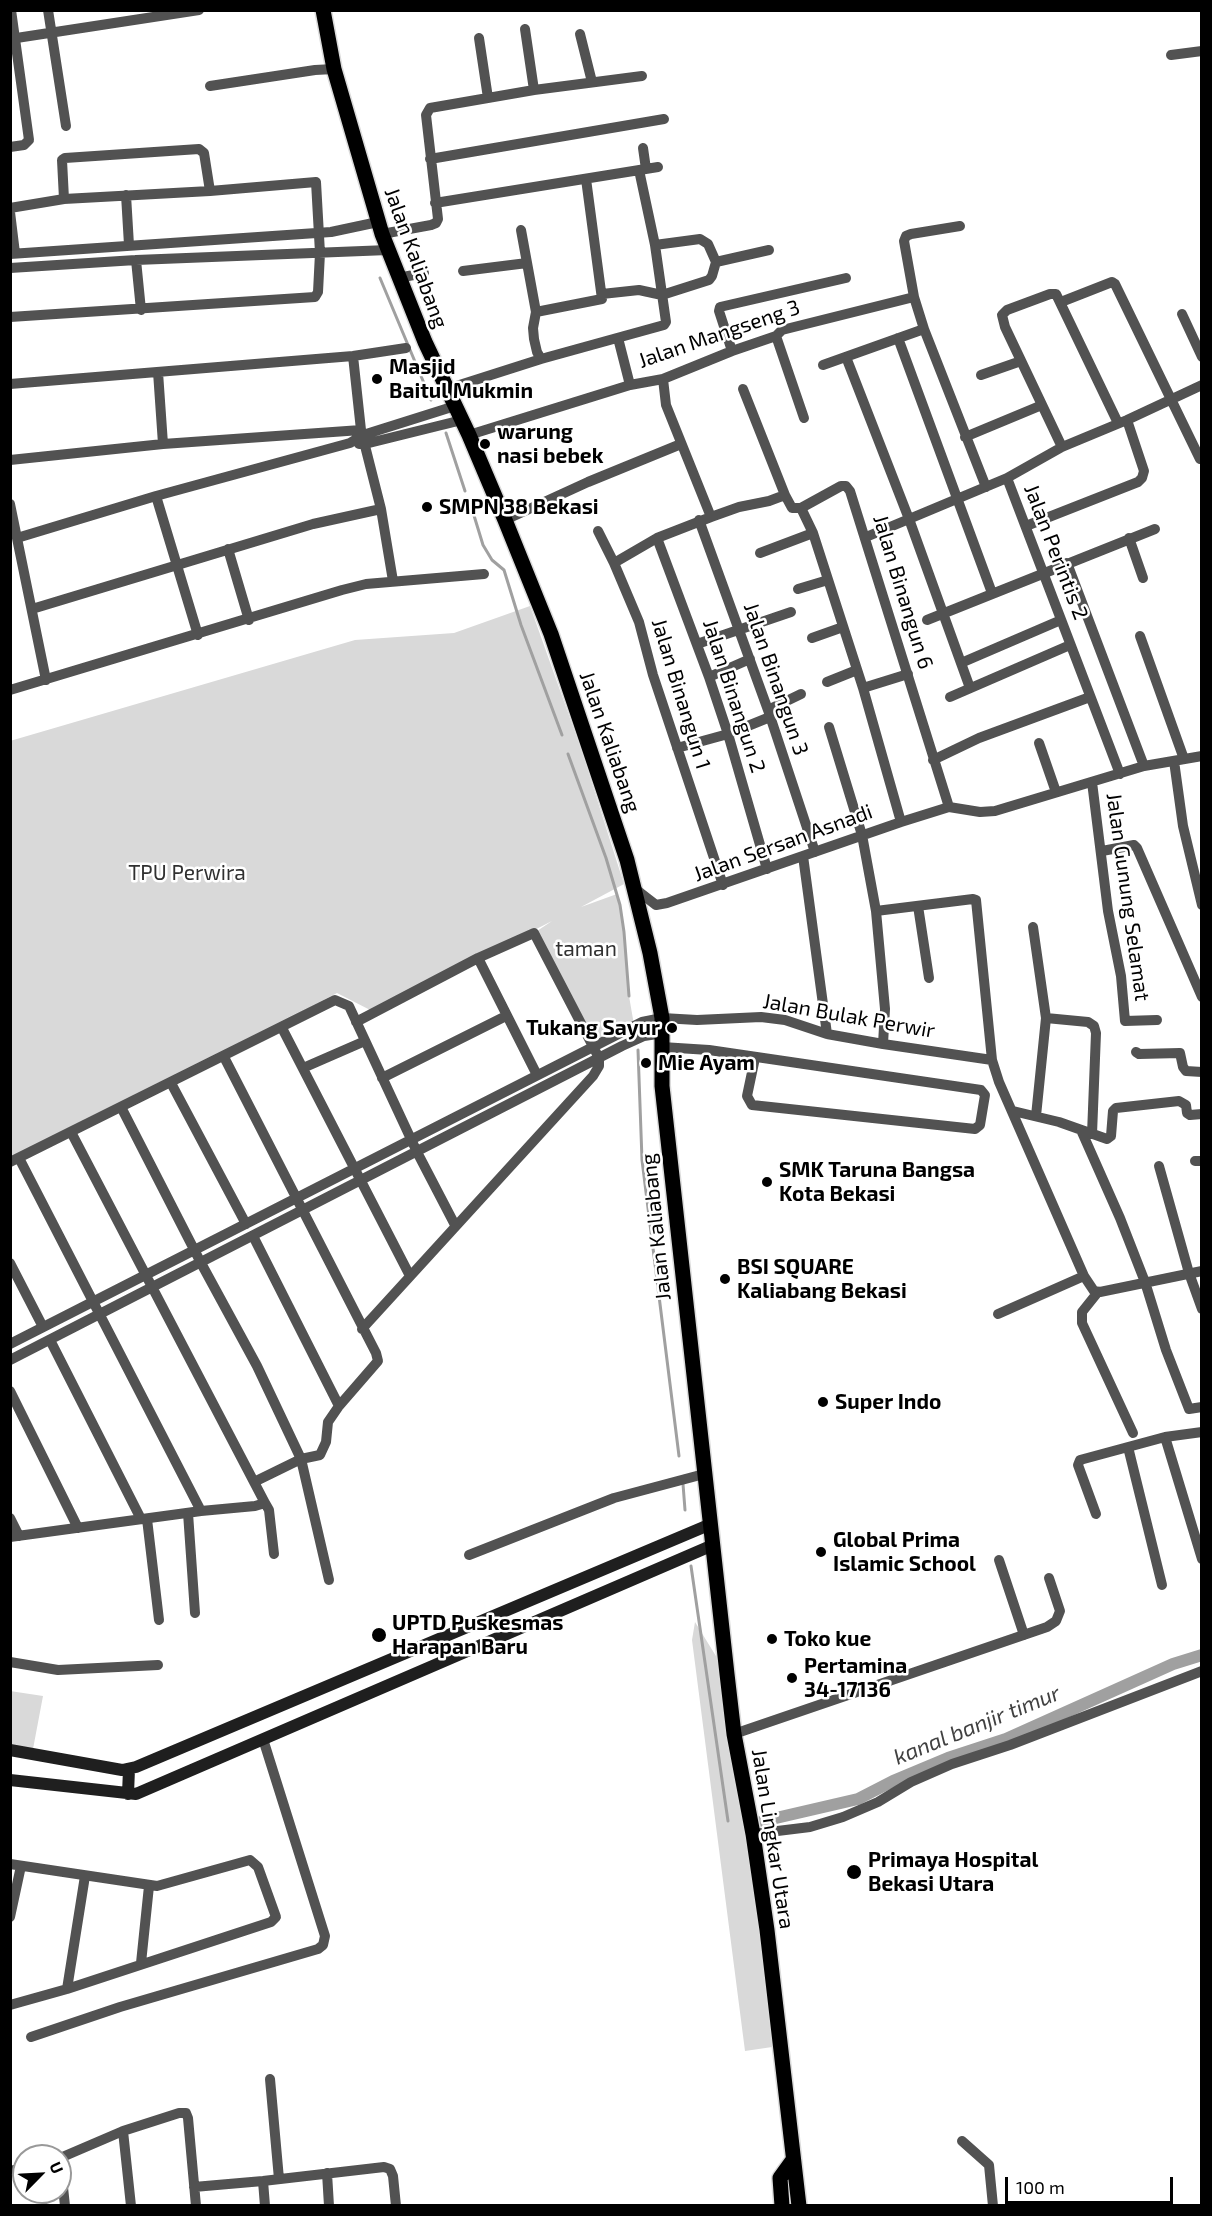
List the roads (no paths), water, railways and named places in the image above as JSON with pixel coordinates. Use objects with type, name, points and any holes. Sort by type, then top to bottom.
[{"type":"main road","name":"Jalan Kaliabang","points":[[323,10],[334,69],[380,228],[398,279],[447,389],[443,410],[462,420],[505,520],[551,634],[627,860],[650,953],[662,1033],[662,1086],[700,1475],[711,1524]]},
{"type":"main road","name":"Jalan Lingkar Utara","points":[[711,1524],[735,1734],[767,1930],[799,2205]]},
{"type":"main road","points":[[782,2205],[780,2178],[793,2160]]},
{"type":"street","points":[[10,147],[24,145],[29,140],[13,38],[11,10]]},
{"type":"street","points":[[48,10],[66,126]]},
{"type":"street","points":[[13,38],[199,10]]},
{"type":"street","points":[[525,29],[534,90]]},
{"type":"street","points":[[580,34],[592,82]]},
{"type":"street","points":[[479,39],[489,98]]},
{"type":"street","points":[[1171,55],[1202,51]]},
{"type":"street","points":[[210,86],[334,69]]},
{"type":"street","points":[[10,317],[315,297],[318,295],[320,232],[316,182],[210,191],[64,199],[10,210],[13,254],[58,250],[194,241],[320,232],[380,228],[436,223],[438,219],[426,115],[428,110],[534,90],[642,76]]},
{"type":"street","points":[[430,159],[664,119]]},
{"type":"street","points":[[447,389],[541,359],[661,327],[666,322],[642,170],[643,148]]},
{"type":"street","points":[[64,199],[62,160],[65,158],[199,149],[204,153],[210,191]]},
{"type":"street","points":[[435,202],[658,167]]},
{"type":"street","points":[[536,312],[602,299],[586,179]]},
{"type":"street","points":[[126,195],[129,245]]},
{"type":"street","points":[[960,226],[906,236],[904,241],[914,297],[924,329],[986,487]]},
{"type":"street","points":[[521,230],[536,312],[533,328],[537,352],[541,359]]},
{"type":"street","points":[[602,294],[639,290],[662,296],[709,280],[712,276],[716,262],[708,244],[700,239],[655,245]]},
{"type":"street","points":[[194,241],[195,258]]},
{"type":"street","points":[[58,250],[59,264]]},
{"type":"street","points":[[10,268],[136,260],[388,250]]},
{"type":"street","points":[[716,262],[769,250]]},
{"type":"street","points":[[136,260],[141,310]]},
{"type":"street","points":[[463,271],[527,262]]},
{"type":"street","points":[[398,279],[424,273]]},
{"type":"street","points":[[732,351],[720,308],[846,278]]},
{"type":"street","points":[[1061,302],[1112,282],[1115,284],[1200,459]]},
{"type":"street","points":[[1026,526],[1142,478],[1144,471],[1123,421],[1061,302],[1056,294],[1050,294],[1007,310],[1002,315],[1062,447]]},
{"type":"street","name":"Jalan Mangseng 3","points":[[469,435],[630,386],[663,379],[776,336],[782,330],[914,297]]},
{"type":"street","points":[[1182,314],[1202,357]]},
{"type":"street","points":[[823,365],[924,329]]},
{"type":"street","points":[[776,336],[804,418]]},
{"type":"street","points":[[618,338],[630,386]]},
{"type":"street","points":[[898,338],[992,593]]},
{"type":"street","points":[[10,384],[352,356],[406,348]]},
{"type":"street","points":[[352,356],[363,437],[381,509],[393,582]]},
{"type":"street","points":[[846,357],[909,519],[969,688]]},
{"type":"street","points":[[981,375],[1021,361]]},
{"type":"street","points":[[158,372],[163,444]]},
{"type":"street","points":[[663,379],[666,405],[711,517]]},
{"type":"street","name":"Jalan Perintis 2","points":[[1120,774],[1007,478],[1062,447],[1202,385]]},
{"type":"street","points":[[743,389],[785,495],[792,508],[801,508],[813,533],[863,688],[901,822]]},
{"type":"street","points":[[965,437],[1042,405]]},
{"type":"street","points":[[17,538],[156,496],[350,442],[443,410]]},
{"type":"street","points":[[10,460],[163,444],[363,437],[462,420]]},
{"type":"street","points":[[505,520],[588,482],[681,444]]},
{"type":"street","points":[[866,537],[1007,478]]},
{"type":"street","name":"Jalan Binangun 6","points":[[801,508],[842,486],[846,486],[850,491],[949,807]]},
{"type":"street","points":[[614,563],[657,537],[699,520],[785,495]]},
{"type":"street","points":[[156,496],[198,635]]},
{"type":"street","points":[[11,505],[46,680]]},
{"type":"street","points":[[32,609],[228,549],[381,509]]},
{"type":"street","name":"Jalan Binangun 3","points":[[699,520],[769,713],[814,852]]},
{"type":"street","points":[[927,620],[1155,529]]},
{"type":"street","name":"Jalan Binangun 1","points":[[598,531],[639,622],[653,675],[723,885]]},
{"type":"street","points":[[760,553],[813,533]]},
{"type":"street","name":"Jalan Binangun 2","points":[[657,537],[698,644],[728,734],[767,869]]},
{"type":"street","points":[[1128,538],[1143,578]]},
{"type":"street","points":[[228,549],[249,620]]},
{"type":"street","points":[[1066,563],[1144,766]]},
{"type":"street","points":[[10,690],[249,620],[342,590],[393,582],[484,574]]},
{"type":"street","points":[[798,589],[828,580]]},
{"type":"street","points":[[698,644],[791,612]]},
{"type":"street","points":[[961,663],[1061,620]]},
{"type":"street","points":[[812,638],[843,627]]},
{"type":"street","points":[[1140,636],[1179,760],[1183,826],[1202,905]]},
{"type":"street","points":[[950,697],[1070,645]]},
{"type":"street","points":[[709,677],[750,659]]},
{"type":"street","points":[[827,682],[857,670]]},
{"type":"street","points":[[863,688],[908,674]]},
{"type":"street","points":[[677,748],[728,734],[801,694]]},
{"type":"street","points":[[933,760],[979,738],[1090,697]]},
{"type":"street","points":[[830,727],[862,835],[876,911],[885,1009],[883,1044]]},
{"type":"street","points":[[1039,743],[1056,792]]},
{"type":"street","points":[[949,807],[980,812],[995,811],[1144,766],[1202,756]]},
{"type":"street","name":"Jalan Gunung Selamat","points":[[1092,782],[1108,911],[1121,976],[1125,1021],[1157,1020]]},
{"type":"street","name":"Jalan Sersan Asnadi","points":[[634,888],[656,905],[684,899],[862,835],[949,807]]},
{"type":"street","points":[[1102,851],[1134,845],[1137,848],[1202,997]]},
{"type":"street","points":[[803,856],[827,1034]]},
{"type":"street","points":[[876,911],[976,900],[992,1060],[999,1082],[1084,1276],[1094,1291],[1202,1271]]},
{"type":"street","points":[[918,906],[929,978]]},
{"type":"street","points":[[1033,927],[1046,1018],[1036,1116]]},
{"type":"street","points":[[356,1022],[478,958],[534,933],[599,1058],[599,1066],[593,1076],[362,1329]]},
{"type":"street","points":[[478,958],[537,1076]]},
{"type":"street","points":[[201,1511],[100,1314],[15,1160],[335,1000],[349,1006],[417,1152],[455,1225]]},
{"type":"street","points":[[382,1078],[506,1016]]},
{"type":"street","name":"Jalan Bulak Perwir","points":[[662,1033],[697,1020],[761,1017],[785,1020],[827,1034],[992,1060]]},
{"type":"street","points":[[1046,1018],[1088,1022],[1095,1029],[1086,1132],[1145,1282],[1166,1350],[1189,1409],[1202,1407]]},
{"type":"street","points":[[10,1344],[642,1022],[696,1049],[981,1090],[985,1095],[980,1125],[975,1129],[752,1105],[747,1096],[756,1058]]},
{"type":"street","points":[[282,1028],[410,1276]]},
{"type":"street","points":[[10,1360],[622,1046],[645,1036],[662,1033]]},
{"type":"street","points":[[303,1068],[365,1041]]},
{"type":"street","points":[[1136,1052],[1139,1054],[1180,1053],[1186,1071],[1202,1071]]},
{"type":"street","points":[[224,1057],[376,1353],[378,1362],[328,1422],[326,1443],[320,1455],[301,1459],[254,1482]]},
{"type":"street","points":[[171,1083],[246,1224]]},
{"type":"street","points":[[1013,1111],[1110,1138],[1113,1111],[1116,1108],[1179,1101],[1186,1105],[1187,1113],[1190,1115],[1202,1114]]},
{"type":"street","points":[[121,1107],[194,1250],[257,1366],[301,1459],[329,1580]]},
{"type":"street","points":[[70,1132],[269,1510],[274,1554]]},
{"type":"street","points":[[1159,1166],[1189,1274],[1202,1309]]},
{"type":"street","points":[[252,1236],[339,1406]]},
{"type":"street","points":[[10,1263],[43,1327]]},
{"type":"street","points":[[998,1314],[1084,1276]]},
{"type":"street","points":[[1098,1292],[1082,1312],[1082,1323],[1133,1433]]},
{"type":"street","points":[[50,1340],[144,1519],[159,1620]]},
{"type":"street","points":[[10,1391],[78,1528]]},
{"type":"street","points":[[1096,1514],[1078,1465],[1080,1460],[1165,1437],[1202,1432]]},
{"type":"street","points":[[1165,1437],[1202,1559]]},
{"type":"street","points":[[1128,1447],[1162,1585]]},
{"type":"street","points":[[469,1555],[614,1498],[700,1475]]},
{"type":"street","points":[[10,1518],[15,1537],[265,1503]]},
{"type":"street","points":[[188,1513],[195,1613]]},
{"type":"street","points":[[10,1750],[129,1771],[402,1658],[711,1524]]},
{"type":"street","points":[[10,1780],[136,1794],[713,1545]]},
{"type":"street","points":[[999,1560],[1024,1635]]},
{"type":"street","points":[[735,1734],[1047,1627],[1056,1621],[1060,1611],[1049,1578]]},
{"type":"street","points":[[402,1658],[409,1675]]},
{"type":"street","points":[[10,1662],[58,1670],[158,1665]]},
{"type":"street","points":[[752,1830],[810,1827],[843,1817],[878,1802],[911,1782],[952,1764],[1010,1745],[1202,1671]]},
{"type":"street","points":[[31,2037],[120,2007],[318,1949],[323,1945],[325,1936],[262,1739]]},
{"type":"street","points":[[129,1771],[129,1792]]},
{"type":"street","points":[[10,1917],[16,1865],[157,1886],[250,1860],[258,1867],[276,1917],[271,1922],[10,2005]]},
{"type":"street","points":[[66,1989],[85,1876]]},
{"type":"street","points":[[141,1963],[149,1886]]},
{"type":"street","points":[[270,2079],[279,2179]]},
{"type":"street","points":[[72,2154],[123,2131],[179,2113],[186,2113],[189,2118],[196,2205]]},
{"type":"street","points":[[123,2131],[131,2205]]},
{"type":"street","points":[[962,2141],[989,2165],[993,2205]]},
{"type":"street","points":[[194,2187],[384,2167],[390,2169],[393,2176],[396,2205]]},
{"type":"street","points":[[327,2173],[329,2205]]},
{"type":"street","points":[[263,2181],[265,2205]]},
{"type":"waterway","points":[[380,278],[431,400]]},
{"type":"waterway","points":[[446,433],[465,491]]},
{"type":"waterway","points":[[472,509],[483,545],[492,560],[504,570],[521,625],[562,735]]},
{"type":"waterway","points":[[568,754],[606,858],[620,905],[629,996]]},
{"type":"waterway","points":[[638,1050],[642,1160],[679,1456]]},
{"type":"waterway","points":[[683,1484],[685,1510]]},
{"type":"waterway","points":[[691,1566],[728,1821]]},
{"type":"waterway","name":"kanal banjir timur","points":[[763,1821],[858,1799],[893,1781],[948,1758],[1006,1739],[1173,1664],[1202,1655]]},
{"type":"place","name":"Masjid Baitul Mukmin","points":[[377,379]]},
{"type":"place","name":"warung nasi bebek","points":[[485,444]]},
{"type":"place","name":"SMPN 38 Bekasi","points":[[427,507]]},
{"type":"place","name":"Tukang Sayur","points":[[672,1028]]},
{"type":"place","name":"Mie Ayam","points":[[646,1063]]},
{"type":"place","name":"SMK Taruna Bangsa Kota Bekasi","points":[[767,1182]]},
{"type":"place","name":"BSI SQUARE Kaliabang Bekasi","points":[[725,1279]]},
{"type":"place","name":"Super Indo","points":[[823,1402]]},
{"type":"place","name":"Global Prima Islamic School","points":[[821,1552]]},
{"type":"place","name":"UPTD Puskesmas Harapan Baru","points":[[379,1635]]},
{"type":"place","name":"Toko kue","points":[[772,1639]]},
{"type":"place","name":"Pertamina 34-17136","points":[[792,1678]]},
{"type":"place","name":"Primaya Hospital Bekasi Utara","points":[[854,1872]]},
{"type":"park label","name":"TPU Perwira","points":[[187,873]]},
{"type":"park label","name":"taman","points":[[586,949]]}]
